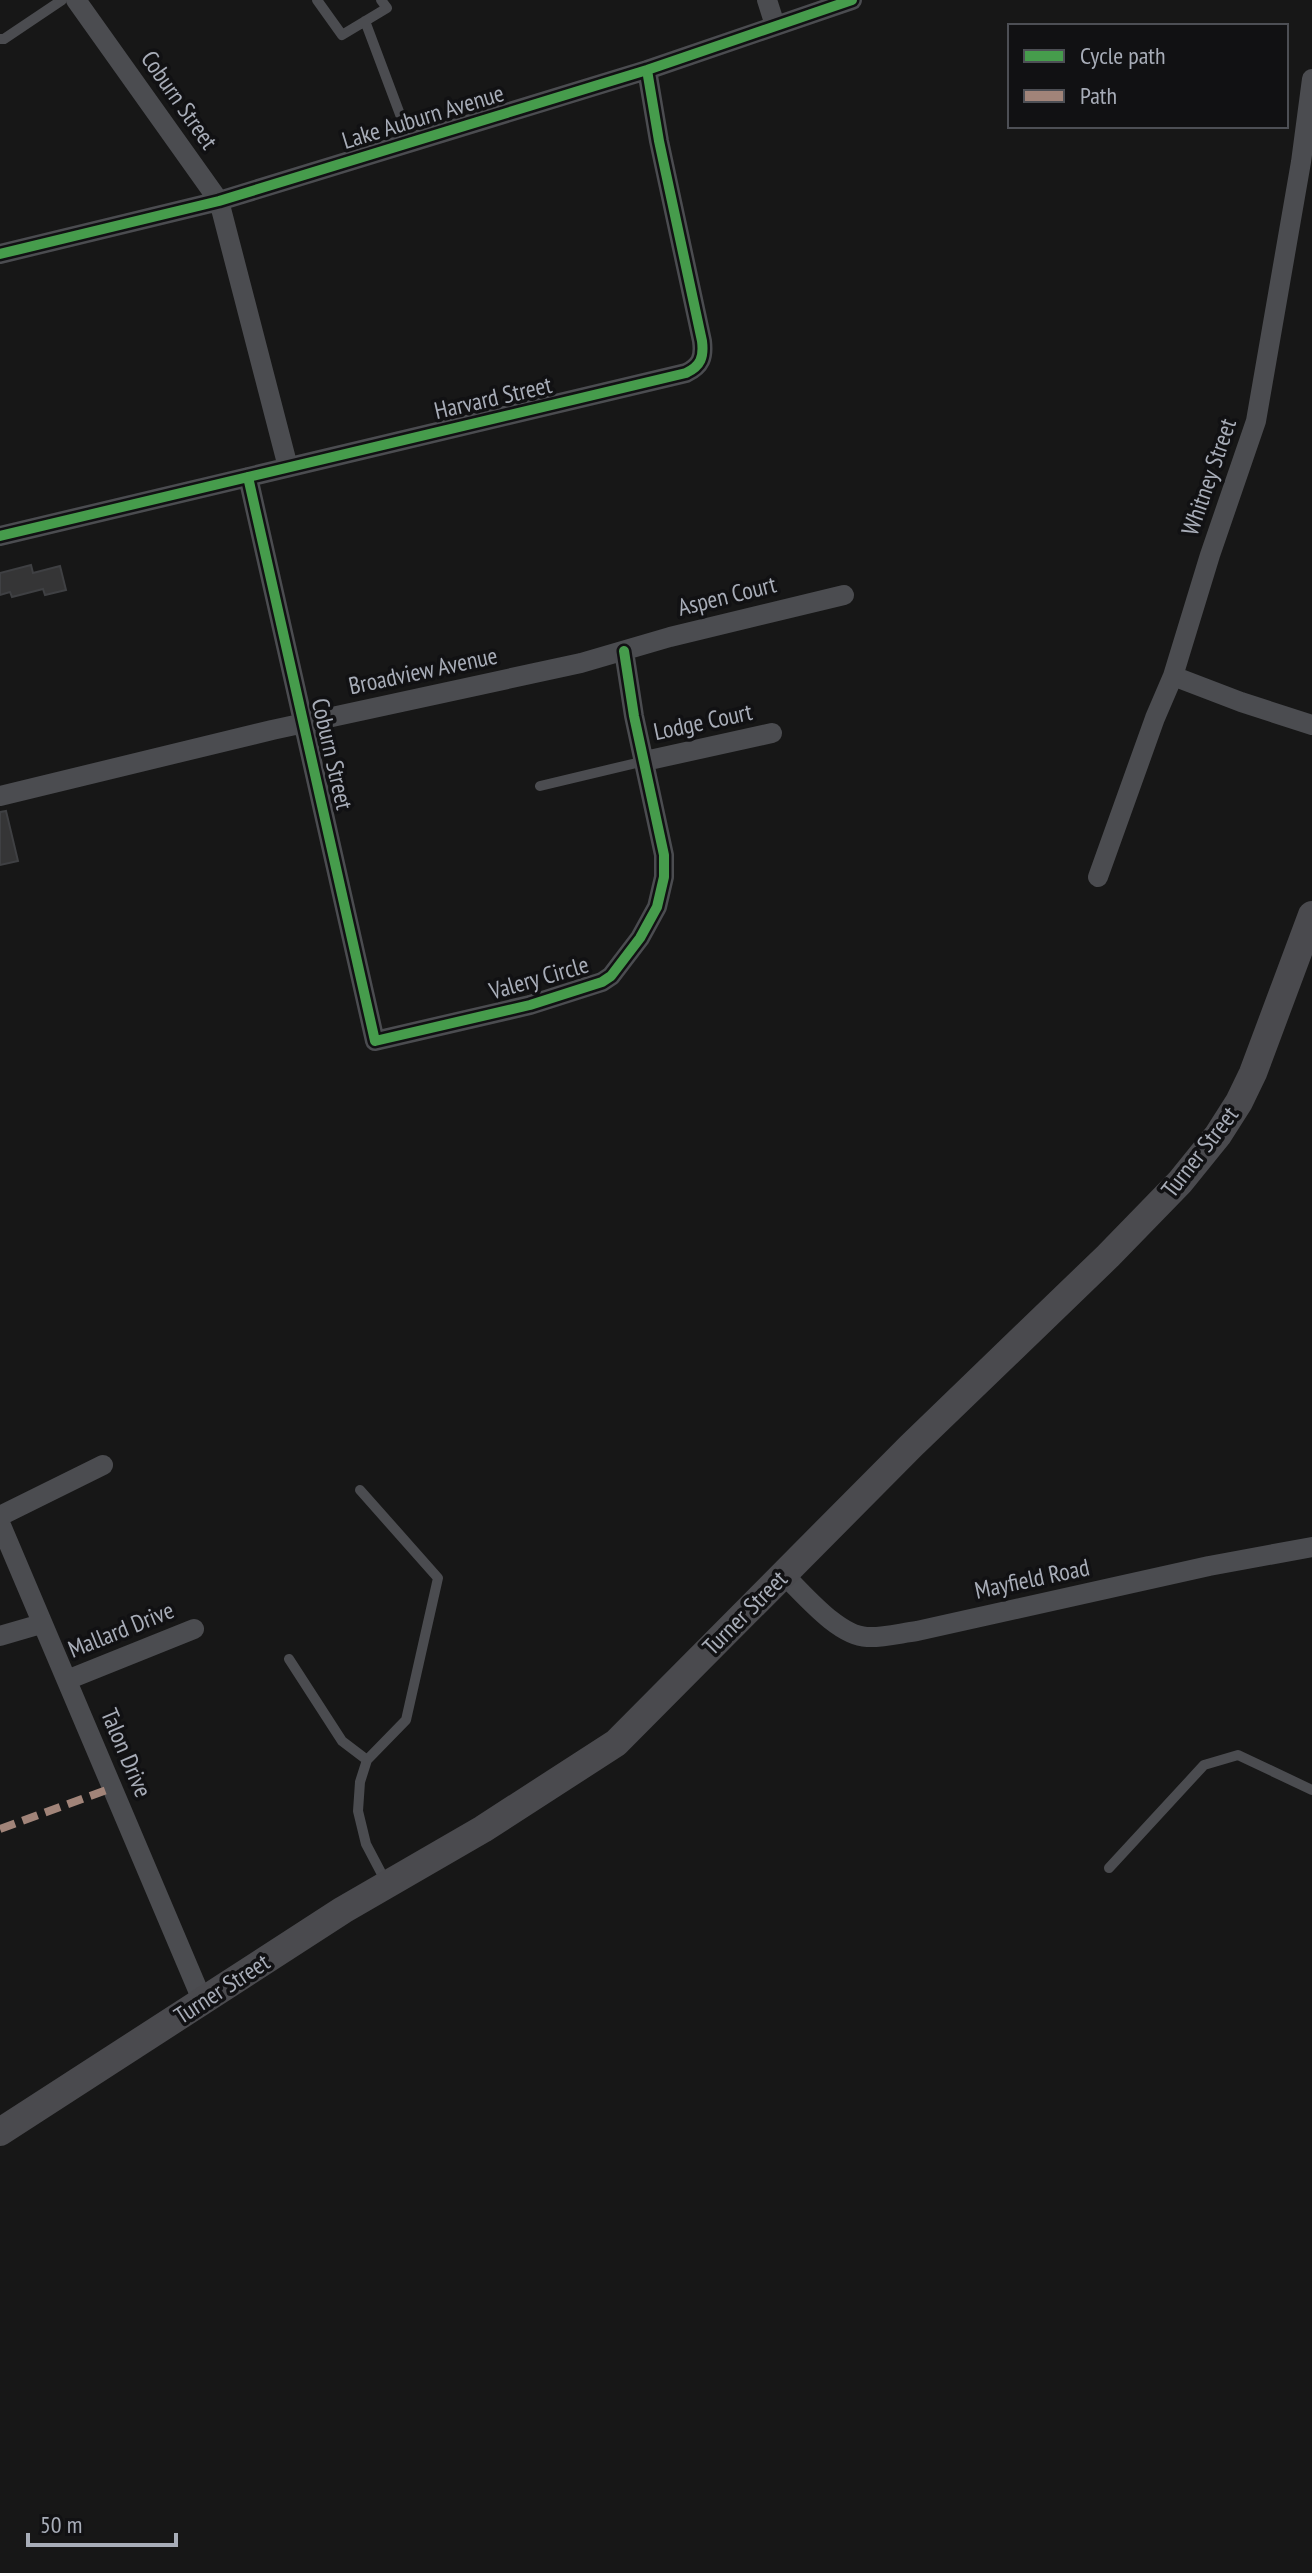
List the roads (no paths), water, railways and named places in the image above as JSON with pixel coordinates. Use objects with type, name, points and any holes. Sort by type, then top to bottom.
[{"type":"main road","name":"Turner Street","points":[[0,2132],[387,1883],[483,1829],[616,1743],[911,1446],[1180,1182],[1218,1135],[1239,1102],[1253,1073],[1312,915]]},
{"type":"street","name":"Coburn Street","points":[[76,0],[219,201],[288,467]]},
{"type":"street","points":[[767,0],[775,25]]},
{"type":"street","name":"Lake Auburn Avenue","points":[[0,254],[219,201],[647,70],[852,0]]},
{"type":"street","name":"Harvard Street","points":[[0,536],[695,369],[702,361],[702,341],[647,70]]},
{"type":"street","name":"Whitney Street","points":[[1098,877],[1173,676],[1256,421],[1301,162],[1312,79]]},
{"type":"street","name":"Coburn Street","points":[[248,477],[375,1041]]},
{"type":"street","name":"Aspen Court","points":[[624,651],[844,595]]},
{"type":"street","name":"Broadview Avenue","points":[[0,796],[624,651]]},
{"type":"street","name":"Valery Circle","points":[[375,1041],[530,1005],[594,986],[611,976],[640,938],[657,907],[664,877],[664,855],[634,716],[624,651]]},
{"type":"street","points":[[1173,676],[1312,725]]},
{"type":"street","name":"Lodge Court","points":[[645,761],[772,733]]},
{"type":"street","points":[[0,1516],[103,1465]]},
{"type":"street","name":"Talon Drive","points":[[0,1523],[203,2002]]},
{"type":"street","name":"Mayfield Road","points":[[783,1574],[842,1628],[868,1637],[917,1631],[1209,1566],[1312,1547]]},
{"type":"street","points":[[0,1636],[41,1624]]},
{"type":"street","name":"Mallard Drive","points":[[67,1680],[194,1629]]},
{"type":"lane","points":[[0,39],[62,0]]},
{"type":"lane","points":[[317,0],[342,35],[387,8],[381,0]]},
{"type":"lane","points":[[365,21],[410,141]]},
{"type":"lane","points":[[540,786],[645,761]]},
{"type":"lane","points":[[360,1490],[438,1578],[406,1720],[367,1760],[360,1782],[358,1811],[366,1844],[387,1883]]},
{"type":"lane","points":[[289,1659],[342,1741],[367,1760]]},
{"type":"lane","points":[[1109,1868],[1204,1765],[1238,1755],[1312,1790]]}]
